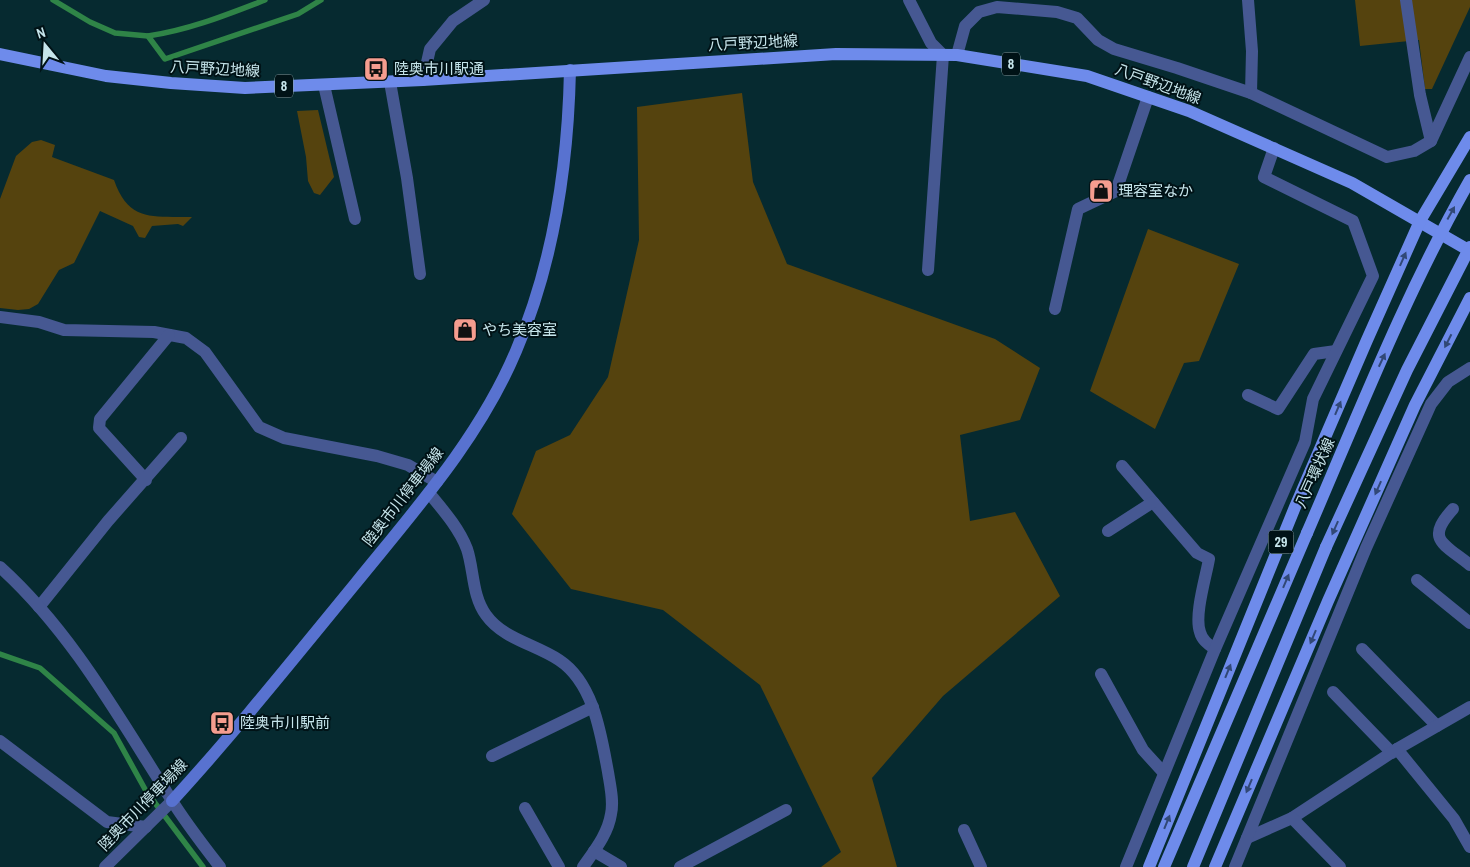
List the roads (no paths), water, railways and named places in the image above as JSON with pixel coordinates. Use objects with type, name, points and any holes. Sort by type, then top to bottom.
[{"type":"main road","name":"八戸野辺地線","points":[[0,54],[106,76],[245,88],[390,82],[836,54],[957,55],[1087,76],[1189,111],[1352,183],[1470,251]]},
{"type":"main road","name":"陸奥市川停車場線","points":[[172,801],[291,662],[429,493],[485,413],[516,351],[549,255],[563,182],[569,116],[570,70]]},
{"type":"main road","name":"29","points":[[1149,867],[1295,507],[1420,221],[1470,137]]},
{"type":"main road","name":"八戸環状線","points":[[1164,867],[1380,364],[1449,216],[1470,180]]},
{"type":"main road","points":[[1193,867],[1326,547],[1407,370],[1470,247]]},
{"type":"main road","points":[[1215,867],[1324,610],[1415,405],[1470,298]]},
{"type":"street","points":[[423,80],[430,50],[453,20],[484,0]]},
{"type":"street","points":[[909,0],[930,43],[943,55],[928,270]]},
{"type":"street","points":[[1248,0],[1252,51],[1251,93]]},
{"type":"street","points":[[1406,0],[1420,95],[1431,141]]},
{"type":"street","points":[[957,55],[965,26],[979,12],[997,7],[1057,12],[1077,18],[1098,40],[1114,49],[1251,93],[1387,157],[1414,151],[1431,141],[1470,57]]},
{"type":"street","points":[[390,82],[407,178],[420,274]]},
{"type":"street","points":[[324,85],[355,219]]},
{"type":"street","points":[[1054,309],[1078,209],[1116,191],[1148,97]]},
{"type":"street","points":[[1126,867],[1163,772],[1305,442],[1313,399],[1373,276],[1353,221],[1264,177],[1274,148]]},
{"type":"street","points":[[0,316],[39,322],[64,330],[154,332],[186,338],[205,352],[259,427],[284,438],[377,456],[408,465],[437,482]]},
{"type":"street","points":[[146,480],[99,428],[100,419],[169,335]]},
{"type":"street","points":[[1248,395],[1278,409],[1314,354],[1336,351]]},
{"type":"street","points":[[1235,867],[1366,548],[1431,404],[1448,382],[1470,368]]},
{"type":"street","points":[[39,607],[108,521],[181,438]]},
{"type":"street","points":[[1122,466],[1197,553],[1209,559],[1199,617],[1199,632],[1204,642],[1215,649]]},
{"type":"street","points":[[429,493],[454,524],[467,550],[476,594],[484,613],[498,630],[560,660],[572,672],[593,707],[602,736],[612,812],[607,829],[583,867]]},
{"type":"street","points":[[1108,531],[1153,502]]},
{"type":"street","points":[[1453,509],[1440,523],[1438,529],[1439,538],[1470,565]]},
{"type":"street","points":[[0,567],[27,592],[102,688],[172,801],[220,867]]},
{"type":"street","points":[[1416,580],[1470,623]]},
{"type":"street","points":[[1362,649],[1437,726]]},
{"type":"street","points":[[1101,674],[1143,750],[1163,772]]},
{"type":"street","points":[[1333,692],[1395,751],[1454,819],[1470,847]]},
{"type":"street","points":[[492,756],[593,707]]},
{"type":"street","points":[[1247,838],[1292,818],[1395,751],[1470,707]]},
{"type":"street","points":[[0,741],[107,822],[146,827]]},
{"type":"street","name":"陸奥市川停車場線","points":[[105,867],[172,801]]},
{"type":"street","points":[[525,808],[559,867]]},
{"type":"street","points":[[680,867],[786,810]]},
{"type":"street","points":[[1292,818],[1340,867]]},
{"type":"street","points":[[964,830],[981,867]]},
{"type":"street","points":[[594,851],[622,867]]},
{"type":"waterway","points":[[53,0],[90,22],[115,33],[148,36],[165,59],[298,14],[321,0]]},
{"type":"waterway","points":[[148,36],[193,26],[265,0]]},
{"type":"waterway","points":[[0,654],[40,668],[114,733],[146,791],[203,867]]},
{"type":"place","name":"陸奥市川駅通","points":[[376,69]]},
{"type":"place","name":"理容室なか","points":[[1101,191]]},
{"type":"place","name":"やち美容室","points":[[465,330]]},
{"type":"place","name":"陸奥市川駅前","points":[[222,723]]}]
